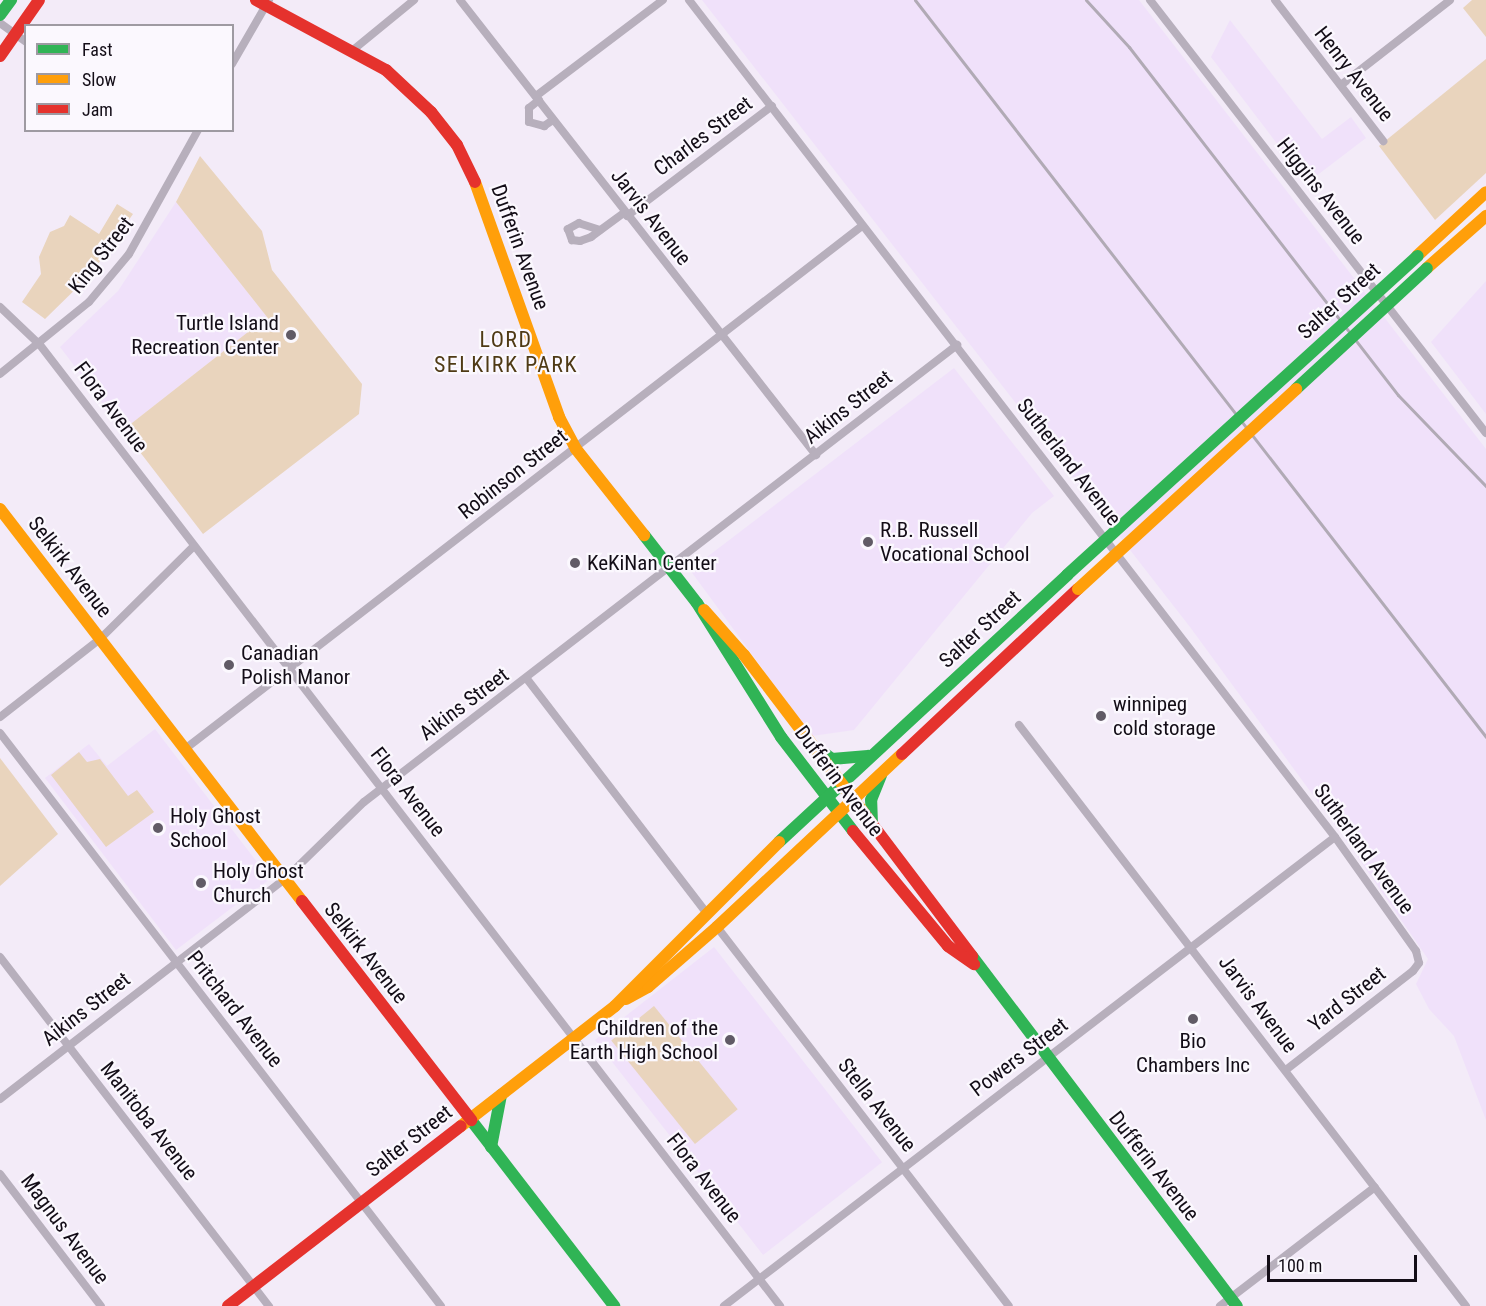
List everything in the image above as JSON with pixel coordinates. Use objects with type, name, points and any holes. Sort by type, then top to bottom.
[{"type":"main road","points":[[0,15],[11,0]]},
{"type":"main road","points":[[27,24],[39,0]]},
{"type":"main road","name":"Dufferin Avenue","points":[[263,2],[352,51],[403,83],[470,167],[559,417],[576,448],[697,603],[781,737],[837,812],[948,946],[974,964]]},
{"type":"main road","points":[[0,56],[20,38]]},
{"type":"main road","name":"Salter Street","points":[[228,1306],[615,1006],[706,912],[825,796],[1486,192]]},
{"type":"main road","name":"Salter Street","points":[[615,1006],[648,987],[717,927],[852,798],[1486,216]]},
{"type":"main road","name":"Selkirk Avenue","points":[[0,509],[614,1306]]},
{"type":"main road","name":"Dufferin Avenue","points":[[697,603],[724,628],[873,828],[959,935],[974,964],[1234,1302]]},
{"type":"main road","points":[[809,743],[832,759],[868,756]]},
{"type":"main road","points":[[873,828],[871,800],[884,769]]},
{"type":"main road","points":[[491,1147],[501,1095]]},
{"type":"street","points":[[352,51],[414,0]]},
{"type":"street","name":"Jarvis Avenue","points":[[460,0],[721,337],[816,455]]},
{"type":"street","points":[[553,120],[544,126],[529,122],[529,108],[537,98],[663,0]]},
{"type":"street","name":"Sutherland Avenue","points":[[689,0],[1335,837],[1416,951]]},
{"type":"street","name":"Higgins Avenue","points":[[1150,0],[1486,433]]},
{"type":"street","name":"Henry Avenue","points":[[1275,0],[1383,141]]},
{"type":"street","points":[[1341,85],[1450,0]]},
{"type":"street","points":[[234,60],[263,2]]},
{"type":"street","points":[[0,23],[20,38]]},
{"type":"street","name":"Charles Street","points":[[600,230],[626,214],[772,106]]},
{"type":"street","name":"King Street","points":[[0,374],[40,345],[89,302],[129,254],[197,132]]},
{"type":"street","name":"Robinson Street","points":[[185,749],[862,226]]},
{"type":"street","name":"Flora Avenue","points":[[0,307],[40,345],[780,1306]]},
{"type":"street","name":"Aikins Street","points":[[0,1099],[285,879],[382,788],[527,680],[957,345]]},
{"type":"street","points":[[0,717],[100,639],[194,546]]},
{"type":"street","points":[[527,680],[706,912]]},
{"type":"street","name":"Jarvis Avenue","points":[[1019,725],[1466,1306]]},
{"type":"street","name":"Pritchard Avenue","points":[[0,733],[441,1306]]},
{"type":"street","name":"Powers Street","points":[[724,1306],[1335,837]]},
{"type":"street","name":"Stella Avenue","points":[[717,927],[1009,1306]]},
{"type":"street","name":"Yard Street","points":[[1286,1070],[1413,971],[1419,963],[1416,951]]},
{"type":"street","name":"Manitoba Avenue","points":[[0,957],[269,1306]]},
{"type":"street","name":"Magnus Avenue","points":[[0,1174],[101,1306]]},
{"type":"street","points":[[1220,1306],[1234,1302],[1375,1186]]},
{"type":"shaded area","points":[[702,0],[1139,0],[1486,449],[1486,1120],[1454,1036],[1429,1009],[1416,984],[1428,959],[1348,843],[1190,627]]},
{"type":"shaded area","points":[[1472,0],[1486,0],[1486,37],[1463,8]]},
{"type":"shaded area","points":[[1230,20],[1322,139],[1351,117],[1366,138],[1307,183],[1211,57]]},
{"type":"shaded area","points":[[1486,59],[1486,173],[1435,220],[1379,146]]},
{"type":"shaded area","points":[[200,156],[262,231],[272,270],[362,384],[359,414],[203,534],[123,430],[267,317],[176,202]]},
{"type":"shaded area","points":[[176,202],[267,317],[123,430],[60,347],[118,291]]},
{"type":"shaded area","points":[[117,204],[133,214],[91,274],[45,319],[22,302],[41,274],[39,257],[50,232],[64,226],[70,215],[99,234]]},
{"type":"shaded area","points":[[1486,281],[1486,414],[1431,342]]},
{"type":"shaded area","name":"R.B. Russell Vocational School","points":[[954,368],[1054,496],[1032,513],[854,730],[812,736],[690,570]]},
{"type":"shaded area","name":"Holy Ghost School","points":[[155,729],[270,879],[176,950],[45,778],[89,744],[107,766]]},
{"type":"shaded area","points":[[79,752],[87,762],[100,759],[128,796],[137,790],[154,812],[106,847],[51,775]]},
{"type":"shaded area","points":[[0,758],[58,834],[0,886]]},
{"type":"shaded area","points":[[714,947],[882,1162],[763,1255],[595,1040]]},
{"type":"shaded area","points":[[654,1006],[738,1109],[695,1144],[611,1041]]},
{"type":"railway","points":[[915,0],[1486,737]]},
{"type":"railway","points":[[1086,0],[1129,47],[1398,395],[1486,486]]},
{"type":"traffic: fast","points":[[0,15],[11,0]]},
{"type":"traffic: fast","points":[[1067,575],[1417,256]]},
{"type":"traffic: fast","points":[[1296,389],[1427,268]]},
{"type":"traffic: fast","points":[[644,535],[697,603],[781,737],[853,831]]},
{"type":"traffic: fast","points":[[779,842],[1067,575]]},
{"type":"traffic: fast","points":[[820,750],[832,759],[868,756]]},
{"type":"traffic: fast","points":[[872,824],[871,800],[881,775]]},
{"type":"traffic: fast","points":[[972,956],[1237,1306]]},
{"type":"traffic: fast","points":[[491,1147],[501,1095]]},
{"type":"traffic: fast","points":[[471,1120],[614,1306]]},
{"type":"traffic: slow","points":[[475,182],[559,417],[576,449],[644,535]]},
{"type":"traffic: slow","points":[[1417,256],[1486,192]]},
{"type":"traffic: slow","points":[[1427,268],[1486,216]]},
{"type":"traffic: slow","points":[[1078,589],[1296,389]]},
{"type":"traffic: slow","points":[[0,509],[302,901]]},
{"type":"traffic: slow","points":[[704,610],[744,655],[863,812]]},
{"type":"traffic: slow","points":[[626,999],[648,987],[717,927],[902,754]]},
{"type":"traffic: slow","points":[[461,1126],[615,1006],[779,842]]},
{"type":"traffic: jam","points":[[0,56],[39,0]]},
{"type":"traffic: jam","points":[[256,0],[386,70],[431,112],[457,145],[475,182]]},
{"type":"traffic: jam","points":[[902,754],[1078,589]]},
{"type":"traffic: jam","points":[[863,812],[972,956]]},
{"type":"traffic: jam","points":[[853,831],[948,946],[974,964]]},
{"type":"traffic: jam","points":[[302,901],[471,1120]]},
{"type":"traffic: jam","points":[[228,1306],[461,1126]]},
{"type":"place","name":"Turtle Island Recreation Center","points":[[291,335]]},
{"type":"place","name":"R.B. Russell Vocational School","points":[[868,542]]},
{"type":"place","name":"KeKiNan Center","points":[[575,563]]},
{"type":"place","name":"Canadian Polish Manor","points":[[229,665]]},
{"type":"place","name":"winnipeg cold storage","points":[[1101,716]]},
{"type":"place","name":"Holy Ghost School","points":[[158,828]]},
{"type":"place","name":"Holy Ghost Church","points":[[201,883]]},
{"type":"place","name":"Bio Chambers Inc","points":[[1193,1019]]},
{"type":"place","name":"Children of the Earth High School","points":[[730,1040]]},
{"type":"district","name":"LORD SELKIRK PARK","points":[[506,352]]}]
